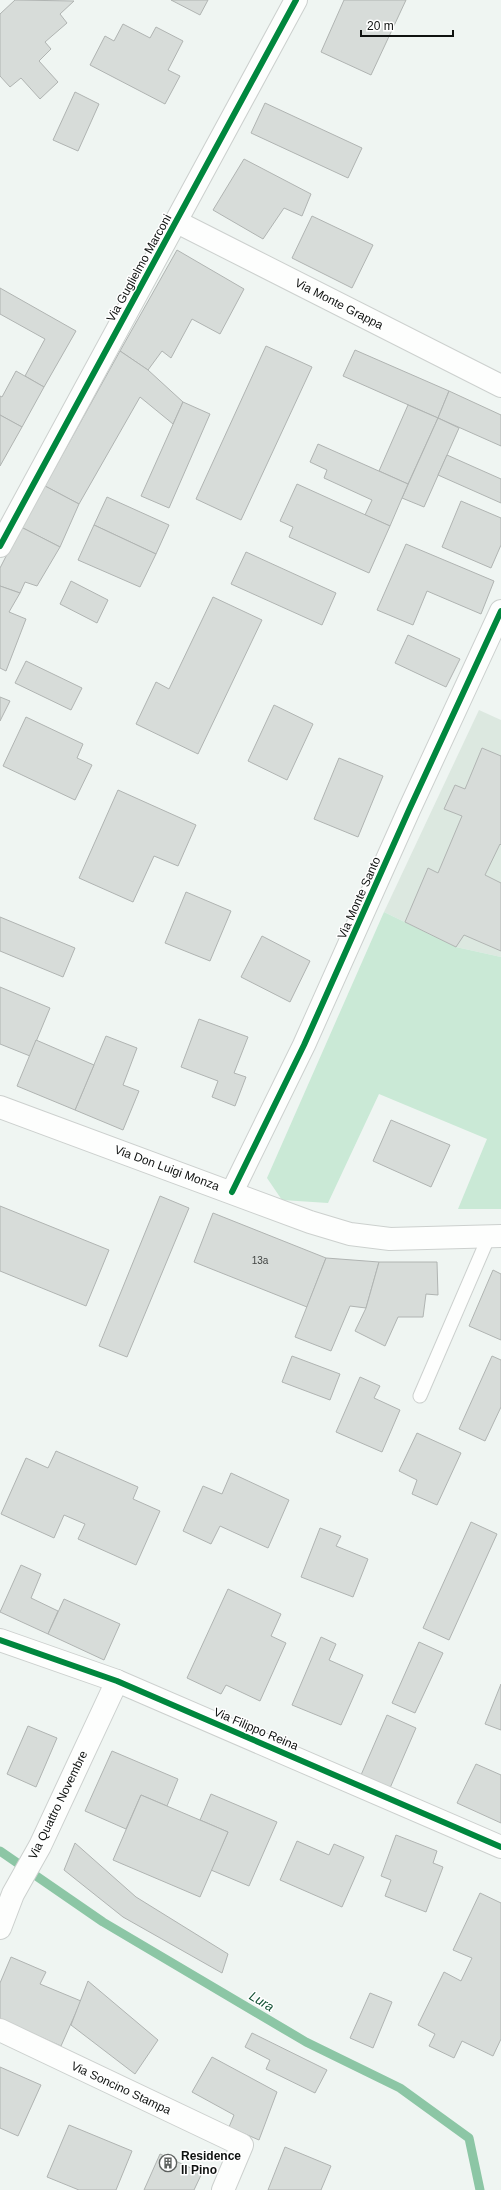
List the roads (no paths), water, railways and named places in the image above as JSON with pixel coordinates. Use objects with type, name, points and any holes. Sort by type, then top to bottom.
[{"type":"street","name":"Via Guglielmo Marconi","points":[[0,546],[296,0]]},
{"type":"street","name":"Via Monte Grappa","points":[[176,222],[501,386]]},
{"type":"street","name":"Via Monte Santo","points":[[232,1192],[304,1045],[409,810],[501,611]]},
{"type":"street","name":"Via Don Luigi Monza","points":[[0,1107],[310,1222],[350,1234],[390,1239],[495,1236]]},
{"type":"street","name":"Via Filippo Reina","points":[[0,1640],[117,1681],[501,1847]]},
{"type":"street","name":"Via Quattro Novembre","points":[[0,1928],[13,1894],[40,1846],[117,1681]]},
{"type":"street","name":"Via Soncino Stampa","points":[[0,2030],[242,2145],[223,2190]]},
{"type":"lane","points":[[420,1396],[495,1236]]},
{"type":"waterway","name":"Lura","points":[[0,1851],[103,1922],[306,2042],[400,2088],[469,2138],[480,2190]]},
{"type":"place","name":"Residence Il Pino","points":[[168,2163]]}]
